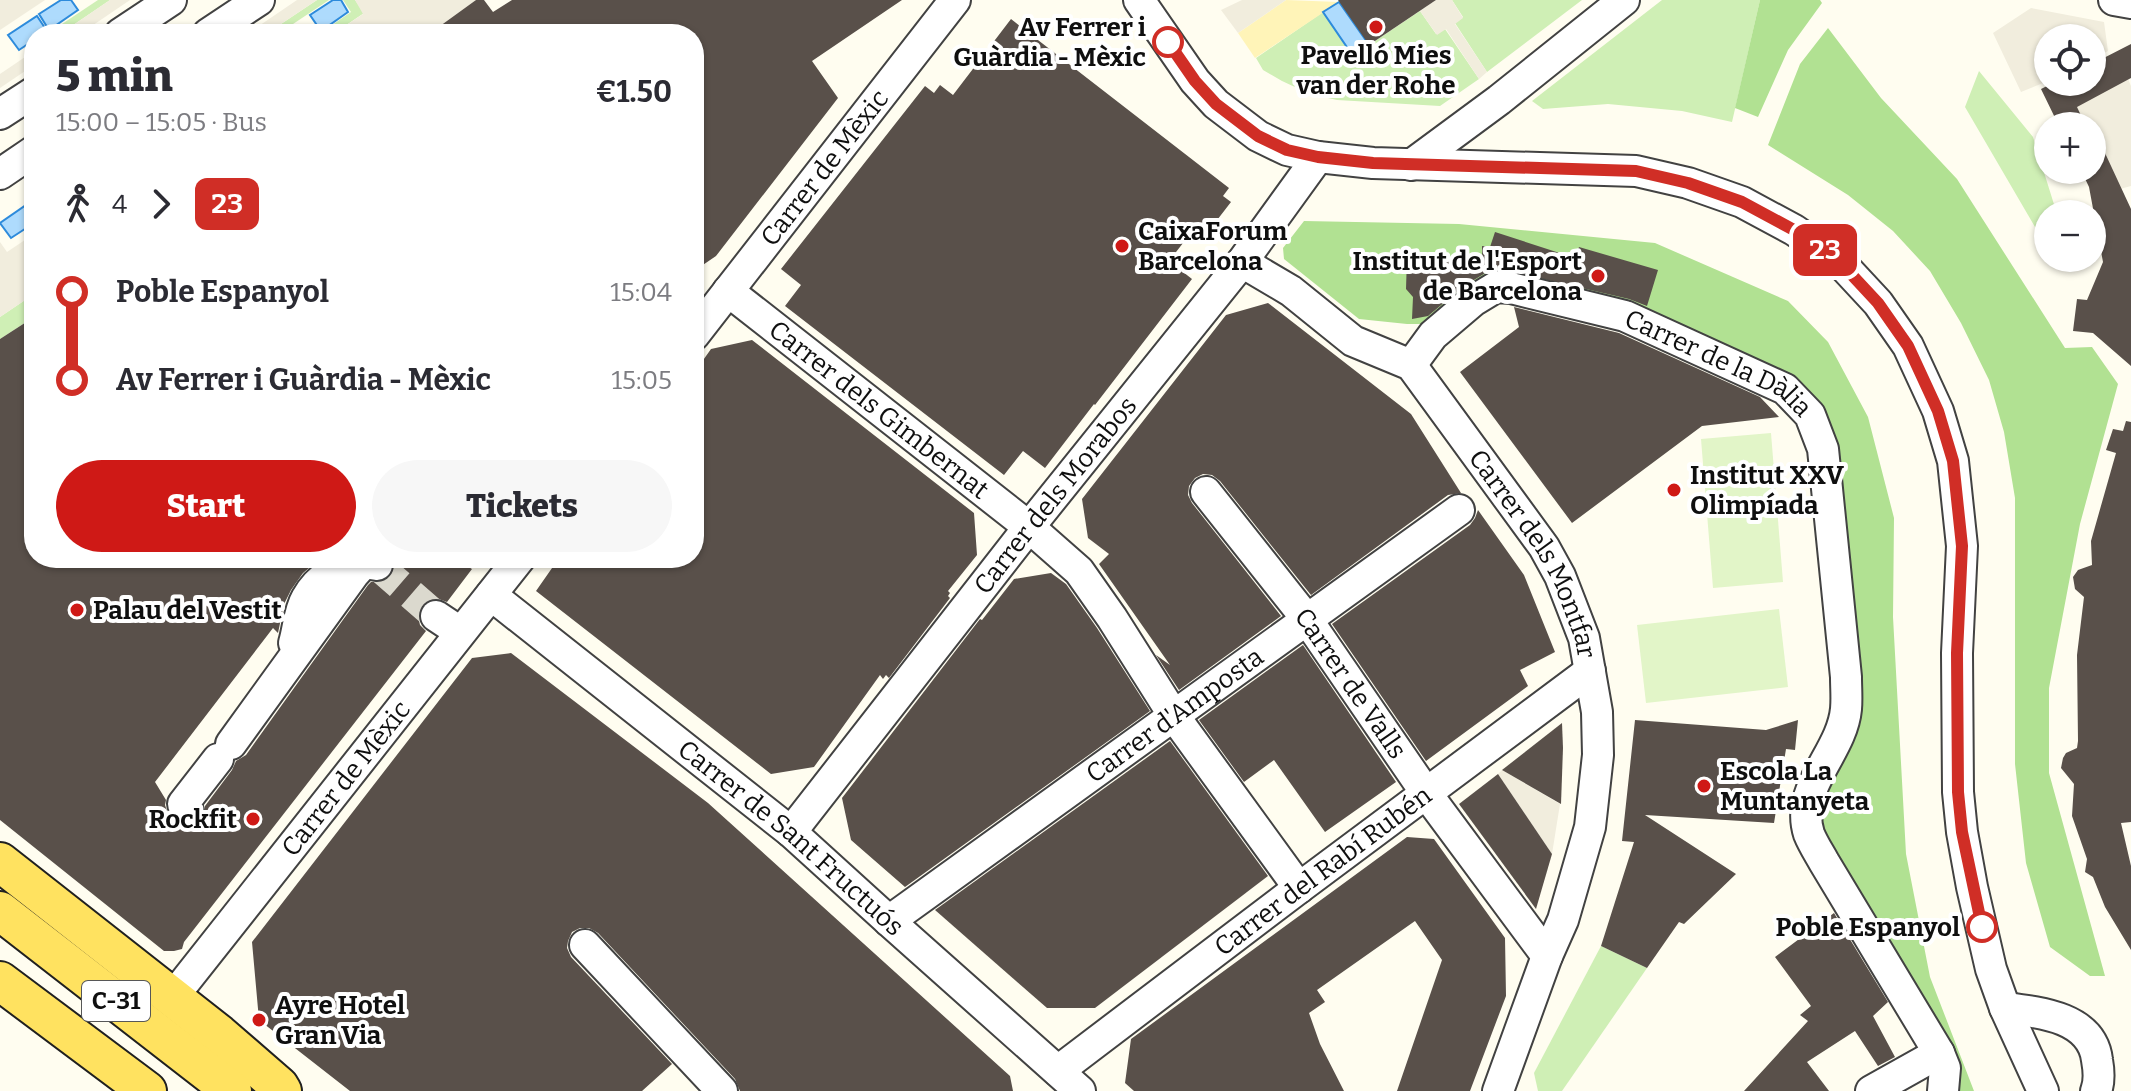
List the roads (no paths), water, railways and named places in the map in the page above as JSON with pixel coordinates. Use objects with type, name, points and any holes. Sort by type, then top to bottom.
[{"type":"main road","points":[[0,862],[219,1034],[282,1089]]},
{"type":"main road","name":"C-31","points":[[0,911],[232,1091]]},
{"type":"main road","name":"C-31","points":[[0,981],[147,1091]]},
{"type":"street","points":[[135,24],[171,0]]},
{"type":"street","points":[[223,24],[259,0]]},
{"type":"street","name":"Carrer de Mèxic","points":[[704,322],[955,0]]},
{"type":"street","points":[[1139,0],[1195,81],[1216,104],[1258,136],[1287,150],[1318,157],[1411,165],[1636,171],[1688,183],[1742,202],[1794,230],[1838,260],[1878,303],[1908,346],[1938,411],[1953,461],[1962,546],[1957,653],[1959,805],[1972,887],[1991,969],[2005,1008],[2043,1091]]},
{"type":"street","points":[[1411,165],[1499,100],[1624,0]]},
{"type":"street","points":[[2114,0],[2131,3]]},
{"type":"street","points":[[0,114],[24,98]]},
{"type":"street","name":"Carrer dels Morabos","points":[[791,832],[1029,527],[1242,262],[1318,157]]},
{"type":"street","points":[[0,174],[24,158]]},
{"type":"street","points":[[1242,262],[1291,291],[1353,341],[1411,365]]},
{"type":"street","name":"Carrer de la Dàlia","points":[[1411,365],[1433,335],[1473,301],[1496,287],[1511,288],[1625,316],[1785,389],[1810,415],[1823,449],[1846,677],[1846,711],[1837,739],[1815,780],[1807,806],[1809,833],[1939,1053],[1945,1068],[1943,1091]]},
{"type":"street","name":"Carrer dels Gimbernat","points":[[728,291],[1029,527],[1079,571],[1174,716],[1299,888]]},
{"type":"street","name":"Carrer dels Montfar","points":[[1411,365],[1544,547],[1560,576],[1584,638],[1597,712],[1598,755],[1590,827],[1563,920],[1547,956],[1510,1084]]},
{"type":"street","name":"Carrer de Valls","points":[[1206,492],[1306,618],[1426,793],[1547,956]]},
{"type":"street","name":"Carrer d'Amposta","points":[[889,921],[1459,510]]},
{"type":"street","points":[[290,659],[305,600],[329,573],[340,568]]},
{"type":"street","points":[[188,811],[183,804],[317,622],[354,574],[364,568]]},
{"type":"street","name":"Carrer de Mèxic","points":[[172,998],[448,624],[491,595],[512,568]]},
{"type":"street","name":"Carrer de Sant Fructuós","points":[[491,595],[791,832],[1080,1091]]},
{"type":"street","name":"Carrer del Rabí Rubén","points":[[1058,1071],[1590,671]]},
{"type":"street","points":[[585,945],[722,1091]]},
{"type":"street","points":[[2005,1008],[2059,1017],[2087,1036],[2096,1052],[2099,1074],[2096,1091]]},
{"type":"street","points":[[1866,1083],[1939,1053]]},
{"type":"water","points":[[61,0],[71,0],[78,10],[58,24],[45,24],[39,14]]},
{"type":"water","points":[[333,0],[341,0],[348,12],[331,24],[316,24],[310,15]]},
{"type":"water","points":[[1339,2],[1367,42],[1351,53],[1323,12]]},
{"type":"water","points":[[37,16],[42,24],[25,24]]},
{"type":"water","points":[[24,25],[24,47],[19,50],[8,35]]},
{"type":"water","points":[[24,206],[24,230],[11,238],[0,223]]},
{"type":"tunnel","points":[[380,568],[436,616]]},
{"type":"place","name":"Pavelló Mies van der Rohe","points":[[1376,27]]},
{"type":"place","name":"Av Ferrer i Guàrdia - Mèxic","points":[[1168,42]]},
{"type":"place","name":"CaixaForum Barcelona","points":[[1122,246]]},
{"type":"place","name":"Institut de l'Esport de Barcelona","points":[[1598,276]]},
{"type":"place","name":"Institut XXV Olimpíada","points":[[1674,490]]},
{"type":"place","name":"Palau del Vestit","points":[[77,610]]},
{"type":"place","name":"Escola La Muntanyeta","points":[[1704,786]]},
{"type":"place","name":"Rockfit","points":[[253,819]]},
{"type":"place","name":"Poble Espanyol","points":[[1982,927]]},
{"type":"place","name":"Ayre Hotel Gran Via","points":[[259,1020]]}]
